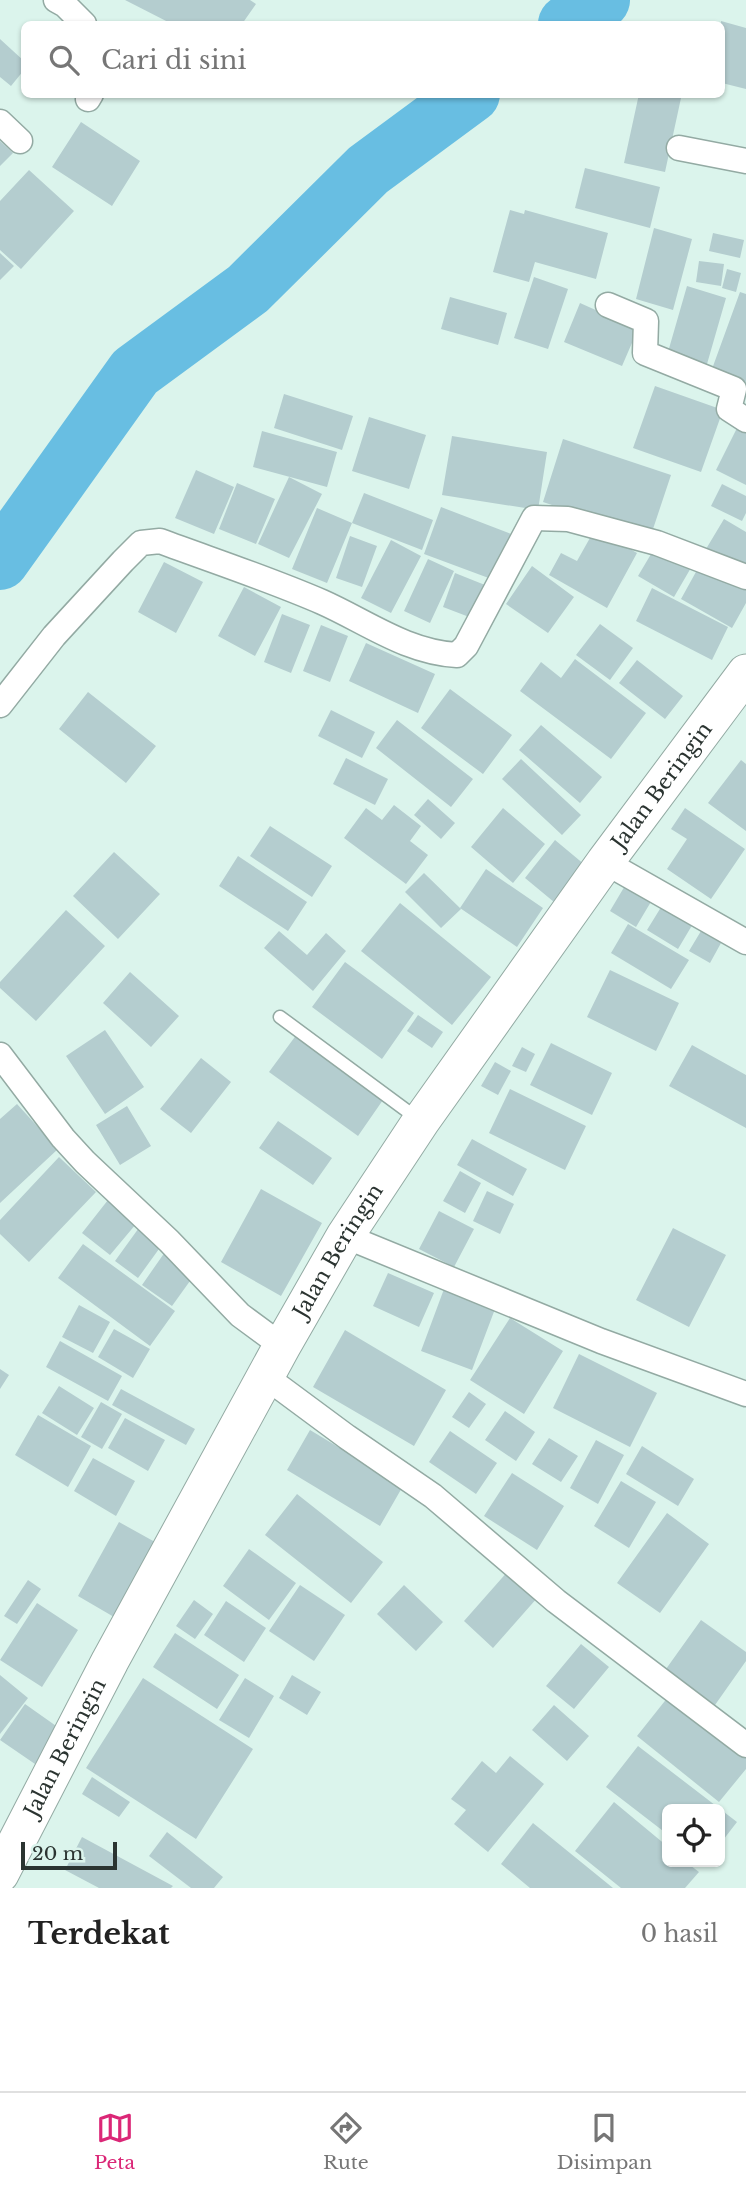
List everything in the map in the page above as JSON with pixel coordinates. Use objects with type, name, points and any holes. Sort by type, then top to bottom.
[{"type":"street","points":[[56,0],[81,21]]},
{"type":"street","points":[[0,122],[20,141]]},
{"type":"street","points":[[679,148],[746,160]]},
{"type":"street","points":[[608,305],[646,321],[645,353],[734,389],[729,409],[746,420]]},
{"type":"street","points":[[0,705],[54,636],[123,561],[141,543],[151,541],[160,541],[323,603],[381,634],[435,654],[457,655],[466,646],[534,519],[568,519],[657,542],[746,577]]},
{"type":"street","name":"Jalan Beringin","points":[[0,1874],[110,1661],[345,1236],[421,1121],[605,862],[746,673]]},
{"type":"street","points":[[605,862],[746,942]]},
{"type":"street","points":[[0,1055],[63,1138],[169,1241],[240,1315],[274,1361],[347,1437],[433,1496],[556,1601],[746,1745]]},
{"type":"street","points":[[345,1236],[601,1341],[746,1394]]},
{"type":"lane","points":[[280,1017],[421,1121]]},
{"type":"building","points":[[125,0],[250,0],[256,4],[244,21],[166,21]]},
{"type":"building","points":[[725,22],[746,28],[746,89],[725,84]]},
{"type":"building","points":[[0,39],[21,58],[21,74],[11,86],[0,77]]},
{"type":"building","points":[[638,98],[681,98],[665,172],[624,163]]},
{"type":"building","points":[[81,122],[140,161],[112,206],[52,167]]},
{"type":"building","points":[[0,141],[13,153],[0,166]]},
{"type":"building","points":[[585,168],[660,187],[650,228],[575,208]]},
{"type":"building","points":[[29,170],[74,211],[21,269],[0,250],[0,201]]},
{"type":"building","points":[[510,210],[524,214],[525,210],[608,233],[596,279],[535,262],[529,282],[493,272]]},
{"type":"building","points":[[654,228],[692,239],[673,310],[636,299]]},
{"type":"building","points":[[713,233],[744,240],[740,258],[709,251]]},
{"type":"building","points":[[0,253],[14,266],[0,280]]},
{"type":"building","points":[[699,261],[724,264],[721,286],[696,282]]},
{"type":"building","points":[[727,269],[741,273],[736,292],[722,288]]},
{"type":"building","points":[[534,277],[568,289],[548,349],[514,338]]},
{"type":"building","points":[[687,286],[726,298],[707,364],[668,352]]},
{"type":"building","points":[[740,292],[746,294],[746,382],[712,369]]},
{"type":"building","points":[[450,297],[507,313],[498,345],[441,329]]},
{"type":"building","points":[[580,303],[638,329],[622,366],[564,342]]},
{"type":"building","points":[[655,386],[723,410],[701,472],[633,448]]},
{"type":"building","points":[[284,394],[353,416],[342,450],[274,428]]},
{"type":"building","points":[[369,417],[426,435],[409,489],[352,471]]},
{"type":"building","points":[[737,428],[746,433],[746,485],[716,470]]},
{"type":"building","points":[[262,431],[337,452],[327,487],[253,467]]},
{"type":"building","points":[[452,436],[547,452],[538,510],[442,495]]},
{"type":"building","points":[[563,439],[671,475],[650,538],[543,502]]},
{"type":"building","points":[[196,470],[234,487],[214,534],[175,518]]},
{"type":"building","points":[[289,477],[322,494],[289,558],[258,544]]},
{"type":"building","points":[[237,483],[275,499],[256,544],[219,529]]},
{"type":"building","points":[[722,484],[746,496],[746,513],[742,521],[711,506]]},
{"type":"building","points":[[364,493],[433,520],[422,550],[352,523]]},
{"type":"building","points":[[441,507],[511,534],[494,580],[424,554]]},
{"type":"building","points":[[317,508],[352,523],[327,583],[292,569]]},
{"type":"building","points":[[724,519],[746,532],[746,572],[706,549]]},
{"type":"building","points":[[595,529],[637,553],[607,608],[549,575],[561,553],[577,561]]},
{"type":"building","points":[[350,536],[377,546],[362,587],[336,578]]},
{"type":"building","points":[[391,540],[421,556],[391,613],[361,598]]},
{"type":"building","points":[[657,544],[692,566],[674,597],[638,576]]},
{"type":"building","points":[[428,559],[454,571],[430,623],[404,611]]},
{"type":"building","points":[[702,561],[746,586],[746,603],[732,628],[681,599]]},
{"type":"building","points":[[164,562],[203,582],[176,633],[138,612]]},
{"type":"building","points":[[532,566],[574,597],[548,633],[506,604]]},
{"type":"building","points":[[455,573],[490,587],[477,620],[443,607]]},
{"type":"building","points":[[244,587],[281,607],[255,656],[218,636]]},
{"type":"building","points":[[652,588],[728,627],[712,660],[636,621]]},
{"type":"building","points":[[282,614],[310,625],[291,673],[264,662]]},
{"type":"building","points":[[600,624],[633,648],[610,680],[576,655]]},
{"type":"building","points":[[321,625],[348,636],[330,682],[303,671]]},
{"type":"building","points":[[366,643],[435,674],[418,713],[349,681]]},
{"type":"building","points":[[575,659],[646,713],[611,759],[520,691],[541,662],[561,678]]},
{"type":"building","points":[[637,660],[683,696],[665,719],[619,683]]},
{"type":"building","points":[[450,689],[512,735],[483,774],[421,728]]},
{"type":"building","points":[[88,692],[156,746],[126,783],[59,729]]},
{"type":"building","points":[[331,710],[375,732],[362,758],[318,736]]},
{"type":"building","points":[[397,720],[473,779],[451,807],[376,748]]},
{"type":"building","points":[[541,725],[602,777],[580,803],[519,750]]},
{"type":"building","points":[[346,758],[388,779],[375,805],[333,784]]},
{"type":"building","points":[[521,759],[581,815],[562,835],[502,779]]},
{"type":"building","points":[[741,760],[746,764],[746,831],[708,803]]},
{"type":"building","points":[[428,799],[455,823],[441,839],[414,815]]},
{"type":"building","points":[[394,805],[421,826],[410,841],[428,855],[406,884],[344,838],[366,808],[382,820]]},
{"type":"building","points":[[503,808],[545,844],[513,883],[471,847]]},
{"type":"building","points":[[685,808],[745,849],[711,899],[667,869],[687,839],[671,829]]},
{"type":"building","points":[[270,826],[332,866],[312,897],[250,856]]},
{"type":"building","points":[[555,840],[585,865],[554,902],[525,878]]},
{"type":"building","points":[[114,852],[160,894],[118,939],[73,896]]},
{"type":"building","points":[[238,856],[307,902],[288,931],[219,886]]},
{"type":"building","points":[[486,869],[543,908],[517,947],[460,908]]},
{"type":"building","points":[[424,873],[461,909],[441,928],[405,892]]},
{"type":"building","points":[[626,884],[652,900],[636,927],[610,911]]},
{"type":"building","points":[[400,903],[491,977],[452,1025],[361,951]]},
{"type":"building","points":[[663,904],[694,922],[678,949],[647,930]]},
{"type":"building","points":[[66,910],[105,946],[36,1021],[0,988],[0,982]]},
{"type":"building","points":[[628,924],[689,960],[671,989],[611,953]]},
{"type":"building","points":[[279,931],[307,955],[326,933],[346,951],[313,991],[264,948]]},
{"type":"building","points":[[701,931],[721,943],[710,963],[689,951]]},
{"type":"building","points":[[345,962],[414,1013],[382,1059],[312,1007]]},
{"type":"building","points":[[610,970],[679,1003],[656,1051],[587,1017]]},
{"type":"building","points":[[130,972],[179,1016],[151,1047],[103,1003]]},
{"type":"building","points":[[418,1015],[443,1032],[432,1048],[407,1031]]},
{"type":"building","points":[[105,1030],[144,1087],[105,1114],[66,1056]]},
{"type":"building","points":[[297,1034],[385,1097],[358,1136],[269,1072]]},
{"type":"building","points":[[551,1043],[612,1073],[592,1115],[530,1085]]},
{"type":"building","points":[[692,1045],[746,1075],[746,1128],[669,1086]]},
{"type":"building","points":[[522,1047],[535,1054],[526,1072],[512,1066]]},
{"type":"building","points":[[201,1058],[231,1082],[191,1133],[160,1109]]},
{"type":"building","points":[[495,1062],[511,1071],[498,1095],[481,1086]]},
{"type":"building","points":[[510,1089],[586,1126],[565,1170],[489,1133]]},
{"type":"building","points":[[17,1104],[58,1149],[0,1203],[0,1119]]},
{"type":"building","points":[[127,1106],[151,1146],[120,1165],[96,1125]]},
{"type":"building","points":[[278,1121],[332,1158],[313,1185],[259,1148]]},
{"type":"building","points":[[472,1139],[527,1169],[513,1196],[457,1165]]},
{"type":"building","points":[[59,1157],[96,1192],[29,1262],[0,1234],[0,1220]]},
{"type":"building","points":[[460,1171],[481,1183],[465,1213],[443,1201]]},
{"type":"building","points":[[261,1189],[322,1223],[281,1296],[221,1262]]},
{"type":"building","points":[[487,1191],[514,1204],[500,1234],[473,1221]]},
{"type":"building","points":[[108,1200],[136,1224],[110,1255],[82,1233]]},
{"type":"building","points":[[439,1211],[474,1229],[454,1267],[419,1249]]},
{"type":"building","points":[[141,1225],[164,1242],[138,1278],[115,1261]]},
{"type":"building","points":[[673,1228],[726,1255],[689,1327],[636,1300]]},
{"type":"building","points":[[83,1244],[175,1311],[150,1346],[58,1278]]},
{"type":"building","points":[[165,1252],[195,1274],[172,1306],[142,1285]]},
{"type":"building","points":[[388,1273],[434,1293],[419,1327],[373,1306]]},
{"type":"building","points":[[444,1289],[495,1309],[472,1370],[421,1351]]},
{"type":"building","points":[[79,1305],[110,1322],[93,1353],[62,1337]]},
{"type":"building","points":[[510,1318],[563,1351],[524,1414],[470,1380]]},
{"type":"building","points":[[114,1329],[150,1349],[133,1378],[98,1357]]},
{"type":"building","points":[[345,1330],[446,1390],[414,1446],[313,1387]]},
{"type":"building","points":[[60,1341],[122,1376],[108,1401],[46,1367]]},
{"type":"building","points":[[579,1354],[657,1393],[630,1447],[553,1408]]},
{"type":"building","points":[[0,1369],[9,1375],[0,1389]]},
{"type":"building","points":[[59,1386],[94,1408],[77,1435],[42,1413]]},
{"type":"building","points":[[121,1389],[195,1429],[186,1445],[112,1405]]},
{"type":"building","points":[[469,1392],[486,1404],[469,1428],[452,1417]]},
{"type":"building","points":[[101,1402],[122,1414],[102,1449],[81,1437]]},
{"type":"building","points":[[505,1411],[535,1432],[516,1461],[485,1440]]},
{"type":"building","points":[[38,1415],[91,1446],[68,1487],[15,1455]]},
{"type":"building","points":[[125,1418],[165,1440],[148,1471],[108,1448]]},
{"type":"building","points":[[310,1430],[403,1486],[380,1526],[287,1470]]},
{"type":"building","points":[[450,1431],[497,1463],[476,1494],[429,1462]]},
{"type":"building","points":[[549,1438],[578,1456],[561,1482],[532,1464]]},
{"type":"building","points":[[596,1440],[624,1455],[598,1504],[570,1488]]},
{"type":"building","points":[[642,1446],[694,1479],[678,1506],[626,1474]]},
{"type":"building","points":[[93,1458],[135,1481],[116,1516],[74,1491]]},
{"type":"building","points":[[512,1473],[564,1506],[537,1550],[484,1516]]},
{"type":"building","points":[[621,1481],[656,1502],[629,1548],[594,1526]]},
{"type":"building","points":[[297,1494],[383,1562],[351,1603],[265,1535]]},
{"type":"building","points":[[667,1513],[709,1544],[660,1613],[617,1583]]},
{"type":"building","points":[[119,1522],[155,1542],[114,1617],[78,1596]]},
{"type":"building","points":[[249,1549],[296,1583],[269,1620],[223,1586]]},
{"type":"building","points":[[509,1570],[538,1597],[493,1648],[464,1621]]},
{"type":"building","points":[[28,1580],[41,1589],[17,1624],[4,1616]]},
{"type":"building","points":[[300,1585],[345,1615],[314,1661],[269,1631]]},
{"type":"building","points":[[404,1585],[443,1622],[416,1651],[377,1614]]},
{"type":"building","points":[[194,1600],[213,1614],[195,1639],[176,1626]]},
{"type":"building","points":[[226,1601],[266,1628],[244,1662],[204,1635]]},
{"type":"building","points":[[37,1603],[78,1630],[42,1687],[0,1660]]},
{"type":"building","points":[[701,1620],[746,1652],[746,1661],[715,1705],[666,1669]]},
{"type":"building","points":[[175,1633],[239,1675],[217,1709],[153,1667]]},
{"type":"building","points":[[581,1644],[609,1667],[574,1709],[546,1686]]},
{"type":"building","points":[[0,1675],[28,1698],[0,1734]]},
{"type":"building","points":[[292,1675],[321,1692],[307,1715],[279,1698]]},
{"type":"building","points":[[143,1678],[253,1749],[196,1839],[86,1768]]},
{"type":"building","points":[[245,1678],[274,1696],[249,1738],[219,1720]]},
{"type":"building","points":[[672,1692],[746,1751],[746,1769],[719,1802],[637,1736]]},
{"type":"building","points":[[25,1704],[59,1728],[35,1764],[0,1740]]},
{"type":"building","points":[[554,1705],[589,1736],[567,1761],[532,1730]]},
{"type":"building","points":[[638,1746],[714,1804],[662,1804],[662,1830],[606,1787]]},
{"type":"building","points":[[510,1756],[544,1784],[488,1852],[454,1824],[466,1810],[451,1799],[482,1761],[496,1773]]},
{"type":"building","points":[[92,1777],[130,1802],[119,1817],[82,1794]]},
{"type":"building","points":[[614,1802],[662,1842],[662,1867],[692,1867],[699,1872],[685,1888],[621,1888],[575,1851]]},
{"type":"building","points":[[725,1813],[737,1822],[725,1838]]},
{"type":"building","points":[[533,1823],[613,1888],[530,1888],[501,1864]]},
{"type":"building","points":[[167,1832],[223,1877],[214,1888],[191,1888],[149,1856]]},
{"type":"building","points":[[82,1837],[173,1886],[99,1888],[65,1870]]},
{"type":"waterway","points":[[571,21],[601,0]]},
{"type":"waterway","points":[[0,561],[135,372],[248,289],[368,170],[466,98]]}]
